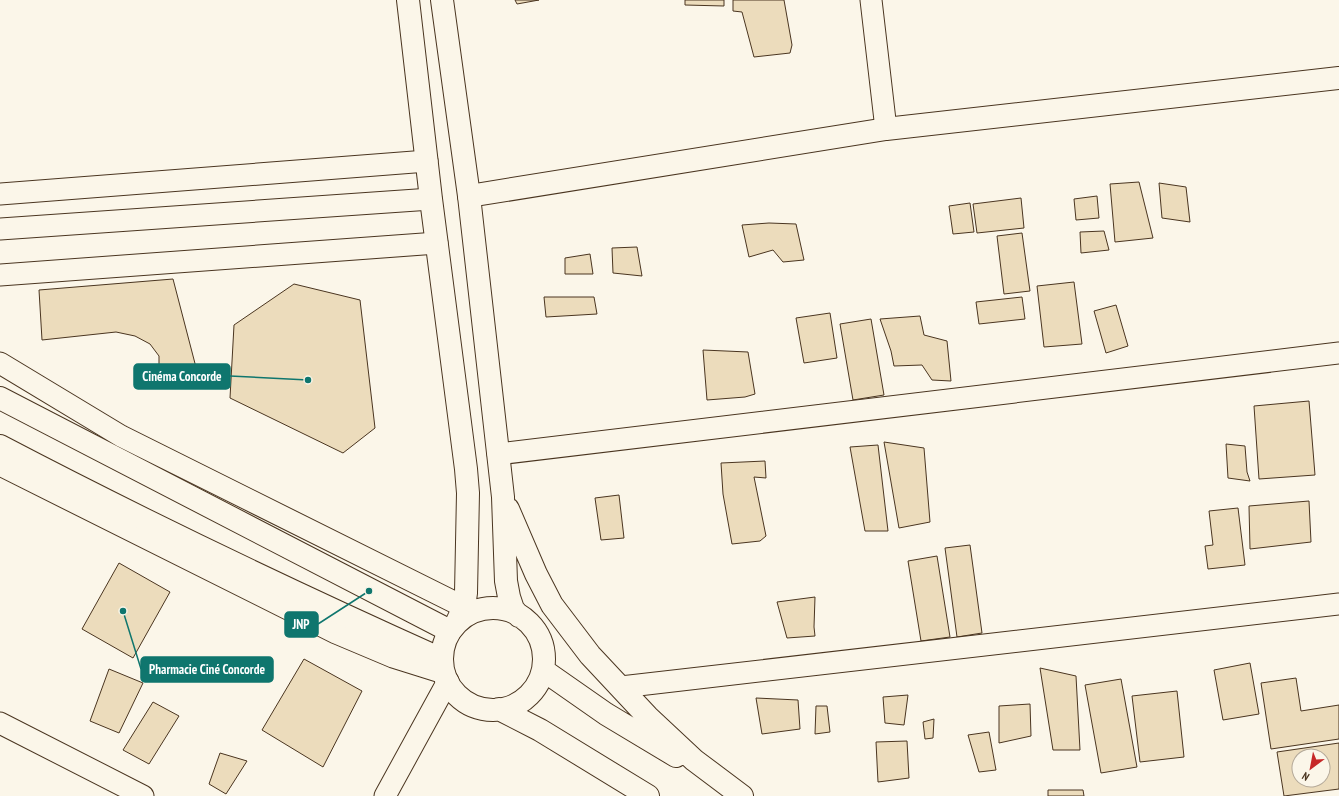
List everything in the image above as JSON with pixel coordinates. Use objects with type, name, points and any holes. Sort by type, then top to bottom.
[{"type":"main road","points":[[408,0],[468,494],[466,585],[457,621],[443,648],[444,671],[454,691],[469,703],[486,709],[499,709],[511,706],[526,698],[536,685],[543,670],[544,654],[540,639],[531,626],[513,609],[506,581],[503,497],[469,196],[442,0]]},
{"type":"main road","points":[[469,196],[886,129],[1339,78]]},
{"type":"main road","points":[[0,398],[457,621]]},
{"type":"main road","points":[[0,446],[78,487],[306,598],[444,671]]},
{"type":"main road","points":[[503,497],[536,574],[552,605],[590,655],[648,717],[694,760],[742,796]]},
{"type":"main road","points":[[457,621],[471,613],[485,609],[499,608],[519,616]]},
{"type":"main road","points":[[543,670],[606,714],[742,796]]},
{"type":"main road","points":[[499,709],[540,730],[648,796]]},
{"type":"street","points":[[871,0],[886,129]]},
{"type":"street","points":[[0,194],[427,161]]},
{"type":"street","points":[[0,229],[431,199]]},
{"type":"street","points":[[0,275],[437,243]]},
{"type":"street","points":[[498,454],[1339,353]]},
{"type":"street","points":[[0,363],[121,436],[457,621]]},
{"type":"street","points":[[0,465],[336,633],[393,657],[444,671],[385,796]]},
{"type":"street","points":[[621,687],[1339,604]]},
{"type":"street","points":[[0,723],[143,796]]},
{"type":"building","points":[[515,0],[539,0],[517,4]]},
{"type":"building","points":[[685,0],[724,0],[724,6],[685,5]]},
{"type":"building","points":[[733,0],[784,0],[792,45],[790,53],[754,57],[742,12],[733,11]]},
{"type":"building","points":[[1139,182],[1153,238],[1115,242],[1110,184]]},
{"type":"building","points":[[1159,183],[1186,187],[1190,222],[1162,218]]},
{"type":"building","points":[[1097,196],[1099,218],[1076,220],[1074,199]]},
{"type":"building","points":[[1021,198],[1024,228],[977,233],[973,204]]},
{"type":"building","points":[[970,203],[974,232],[953,234],[949,206]]},
{"type":"building","points":[[769,223],[796,224],[804,260],[783,262],[773,250],[749,257],[742,225]]},
{"type":"building","points":[[1104,231],[1109,250],[1081,253],[1080,232]]},
{"type":"building","points":[[1022,233],[1030,291],[1004,294],[997,236]]},
{"type":"building","points":[[637,247],[642,276],[613,273],[612,248]]},
{"type":"building","points":[[590,254],[593,274],[565,274],[565,258]]},
{"type":"building","points":[[173,279],[198,375],[174,383],[159,370],[159,356],[150,344],[135,336],[116,332],[42,340],[39,290]]},
{"type":"building","points":[[1074,282],[1082,344],[1044,347],[1037,286]]},
{"type":"building","points":[[294,284],[360,300],[375,428],[343,453],[230,398],[234,325]]},
{"type":"building","points":[[544,297],[594,297],[597,314],[546,317]]},
{"type":"building","points":[[1022,297],[1025,319],[979,324],[976,302]]},
{"type":"building","points":[[1116,305],[1128,346],[1106,353],[1094,311]]},
{"type":"building","points":[[830,313],[837,358],[804,363],[796,318]]},
{"type":"building","points":[[920,316],[924,335],[947,341],[951,381],[932,380],[922,365],[894,366],[891,351],[880,319]]},
{"type":"building","points":[[871,319],[884,395],[853,400],[840,324]]},
{"type":"building","points":[[703,350],[748,352],[755,394],[745,397],[707,400]]},
{"type":"building","points":[[1309,401],[1315,475],[1259,479],[1254,406]]},
{"type":"building","points":[[884,442],[924,448],[930,522],[899,528]]},
{"type":"building","points":[[1226,444],[1245,446],[1247,472],[1250,481],[1228,478]]},
{"type":"building","points":[[878,445],[888,531],[865,531],[850,447]]},
{"type":"building","points":[[765,461],[766,478],[754,477],[766,536],[760,541],[732,544],[723,494],[721,463]]},
{"type":"building","points":[[619,495],[624,538],[601,540],[595,498]]},
{"type":"building","points":[[1309,501],[1311,542],[1250,549],[1249,506]]},
{"type":"building","points":[[1238,508],[1245,565],[1208,569],[1205,546],[1213,545],[1209,511]]},
{"type":"building","points":[[970,545],[982,633],[957,637],[945,548]]},
{"type":"building","points":[[937,556],[950,637],[921,641],[908,561]]},
{"type":"building","points":[[119,563],[170,592],[133,658],[82,629]]},
{"type":"building","points":[[815,597],[815,636],[787,638],[777,602]]},
{"type":"building","points":[[304,659],[362,691],[323,767],[262,730]]},
{"type":"building","points":[[1250,663],[1259,714],[1223,720],[1214,670]]},
{"type":"building","points":[[1040,668],[1076,676],[1080,750],[1053,750]]},
{"type":"building","points":[[109,669],[143,683],[119,733],[90,721]]},
{"type":"building","points":[[1296,678],[1301,711],[1339,705],[1339,739],[1271,749],[1261,683]]},
{"type":"building","points":[[1121,679],[1137,767],[1101,773],[1085,685]]},
{"type":"building","points":[[1177,691],[1184,757],[1140,762],[1132,696]]},
{"type":"building","points":[[908,695],[904,725],[885,723],[883,697]]},
{"type":"building","points":[[756,698],[798,700],[800,729],[762,734]]},
{"type":"building","points":[[153,702],[179,716],[149,764],[123,750]]},
{"type":"building","points":[[1030,704],[1031,736],[999,743],[999,706]]},
{"type":"building","points":[[816,706],[827,706],[830,732],[815,734]]},
{"type":"building","points":[[934,719],[933,738],[925,739],[923,722]]},
{"type":"building","points":[[989,732],[996,770],[979,772],[968,735]]},
{"type":"building","points":[[907,741],[909,778],[878,782],[876,742]]},
{"type":"building","points":[[1339,743],[1339,789],[1284,796],[1277,752],[1291,750],[1291,788],[1331,788],[1331,748],[1305,748]]},
{"type":"building","points":[[220,753],[247,761],[226,794],[209,784]]},
{"type":"building","points":[[1048,790],[1083,790],[1084,796],[1048,796]]},
{"type":"place","name":"Cinéma Concorde","points":[[308,380]]},
{"type":"place","name":"JNP","points":[[369,591]]},
{"type":"place","name":"Pharmacie Ciné Concorde","points":[[123,611]]}]
